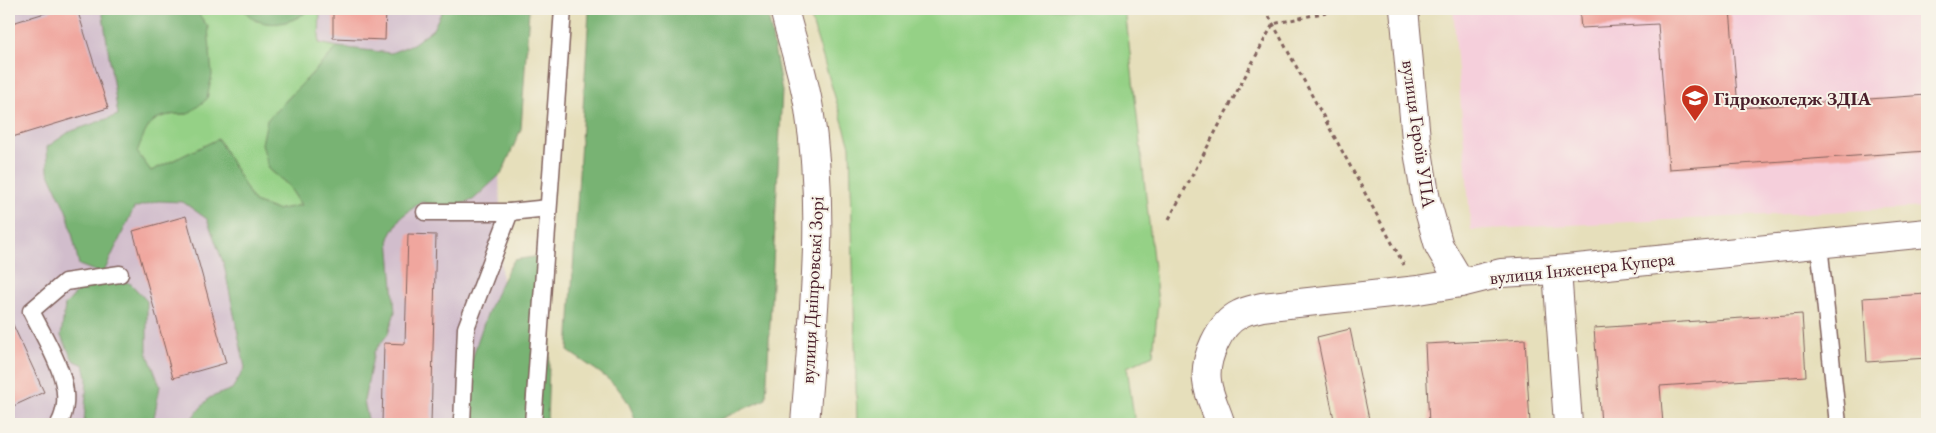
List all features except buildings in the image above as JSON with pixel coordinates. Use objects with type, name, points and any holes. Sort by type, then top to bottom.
[{"type":"street","name":"вулиця Дніпровські Зорі","points":[[784,9],[809,107],[817,180],[818,262],[805,424]]},
{"type":"street","name":"вулиця Героїв УПА","points":[[1404,9],[1416,139],[1426,200],[1439,246],[1462,283]]},
{"type":"street","name":"вулиця Інженера Купера","points":[[1220,422],[1207,381],[1207,364],[1211,348],[1223,329],[1238,314],[1262,307],[1418,290],[1462,283],[1501,273],[1557,270],[1927,233]]},
{"type":"street","points":[[1557,270],[1568,424]]},
{"type":"lane","points":[[533,424],[562,9]]},
{"type":"lane","points":[[424,212],[510,212],[548,208]]},
{"type":"lane","points":[[462,424],[466,328],[510,212]]},
{"type":"lane","points":[[1819,244],[1838,424]]},
{"type":"lane","points":[[59,424],[66,397],[60,370],[31,311],[65,282],[120,274]]},
{"type":"path","points":[[1265,9],[1418,290]]},
{"type":"path","points":[[1169,219],[1273,24],[1340,9]]},
{"type":"shaded area","points":[[9,9],[499,9],[497,82],[505,424],[9,424]]},
{"type":"shaded area","name":"Гідроколедж ЗДIА","points":[[1453,9],[1927,9],[1927,207],[1471,230]]},
{"type":"green space","points":[[102,9],[195,9],[208,27],[212,75],[207,99],[188,114],[167,115],[154,121],[145,133],[137,152],[151,171],[218,139],[254,202],[277,210],[301,205],[288,185],[269,169],[262,144],[267,120],[338,47],[391,53],[413,44],[433,29],[443,9],[529,9],[521,129],[502,173],[473,200],[450,208],[421,202],[400,218],[389,238],[395,312],[388,334],[374,352],[364,401],[369,424],[193,424],[192,418],[209,398],[232,389],[245,368],[224,265],[207,219],[183,202],[158,201],[134,208],[103,274],[79,265],[68,215],[48,171],[47,147],[69,132],[118,115]]},
{"type":"green space","points":[[195,9],[243,9],[256,21],[304,14],[309,9],[320,9],[319,43],[338,47],[267,120],[269,169],[288,185],[301,205],[277,210],[254,202],[218,139],[151,171],[136,152],[149,126],[154,121],[167,115],[188,114],[208,27]]},
{"type":"green space","points":[[243,9],[309,9],[292,20],[265,23],[256,20]]},
{"type":"green space","points":[[595,9],[767,9],[782,91],[766,399],[710,424],[636,424],[626,399],[619,390],[601,373],[568,351],[589,12]]},
{"type":"green space","points":[[808,9],[1125,9],[1158,303],[1153,355],[1127,367],[1135,424],[857,424],[850,146]]},
{"type":"green space","points":[[540,256],[551,304],[547,424],[456,424],[478,339],[503,279],[514,260]]},
{"type":"green space","points":[[120,280],[131,284],[147,301],[147,352],[160,386],[153,423],[84,424],[87,378],[84,365],[73,360],[61,336],[65,305],[81,288]]},
{"type":"place","name":"Гідроколедж ЗДIА","points":[[1695,122]]}]
